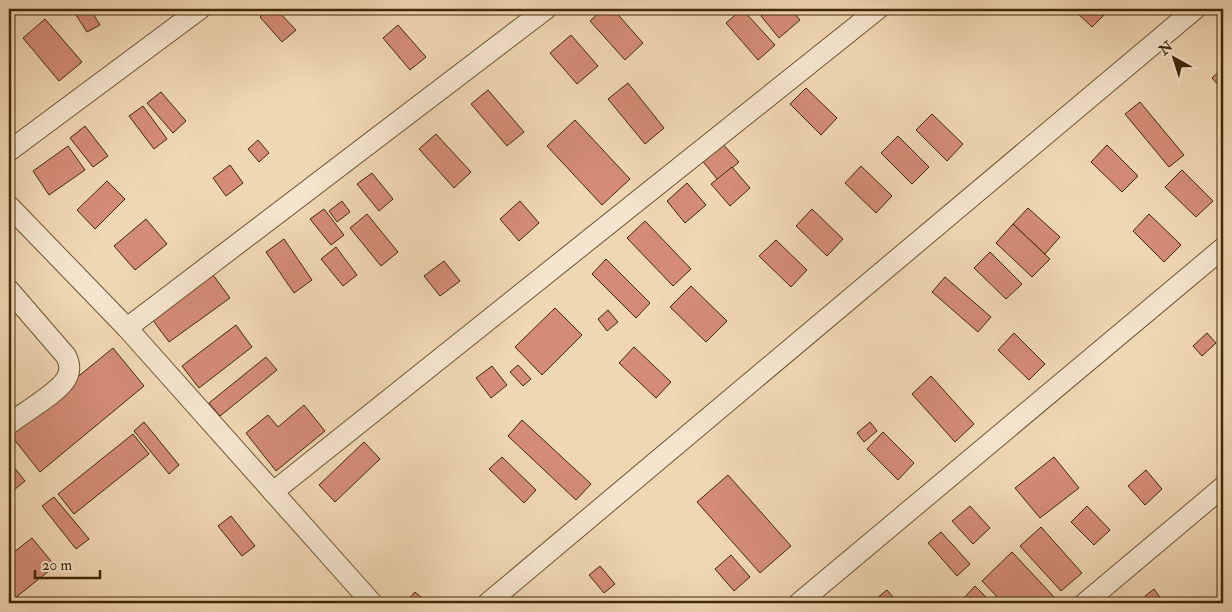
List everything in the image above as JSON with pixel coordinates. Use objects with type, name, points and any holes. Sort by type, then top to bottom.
[{"type":"street","points":[[9,151],[200,9]]},
{"type":"street","points":[[127,328],[546,9]]},
{"type":"street","points":[[273,492],[878,9]]},
{"type":"street","points":[[488,603],[1195,9]]},
{"type":"street","points":[[9,206],[127,328],[372,603]]},
{"type":"street","points":[[799,603],[1223,248]]},
{"type":"street","points":[[9,290],[66,356],[69,371],[67,378],[60,387],[9,424]]},
{"type":"street","points":[[1085,603],[1223,487]]},
{"type":"building","points":[[72,9],[90,9],[100,25],[87,32]]},
{"type":"building","points":[[268,9],[276,9],[296,30],[282,42],[260,17]]},
{"type":"building","points":[[603,9],[613,9],[643,43],[625,60],[590,21]]},
{"type":"building","points":[[742,9],[775,45],[758,60],[726,23]]},
{"type":"building","points":[[770,9],[791,9],[800,20],[779,38],[761,16]]},
{"type":"building","points":[[1073,9],[1106,9],[1108,11],[1092,27]]},
{"type":"building","points":[[45,19],[82,62],[59,81],[23,38]]},
{"type":"building","points":[[398,25],[426,57],[410,70],[383,38]]},
{"type":"building","points":[[571,35],[598,66],[577,84],[550,53]]},
{"type":"building","points":[[1223,68],[1223,90],[1212,78]]},
{"type":"building","points":[[628,83],[664,128],[645,144],[608,99]]},
{"type":"building","points":[[806,88],[837,118],[821,135],[790,104]]},
{"type":"building","points":[[488,90],[524,132],[507,146],[471,104]]},
{"type":"building","points":[[161,92],[186,121],[173,133],[147,103]]},
{"type":"building","points":[[1140,102],[1184,155],[1169,167],[1125,114]]},
{"type":"building","points":[[143,106],[167,139],[154,149],[129,116]]},
{"type":"building","points":[[932,114],[963,144],[947,161],[916,130]]},
{"type":"building","points":[[575,120],[630,179],[602,205],[547,146]]},
{"type":"building","points":[[85,126],[108,156],[93,167],[70,138]]},
{"type":"building","points":[[436,134],[471,172],[454,188],[419,149]]},
{"type":"building","points":[[898,136],[929,167],[912,184],[881,153]]},
{"type":"building","points":[[258,140],[269,153],[259,162],[248,149]]},
{"type":"building","points":[[720,141],[739,162],[718,180],[700,158]]},
{"type":"building","points":[[1107,145],[1138,176],[1122,192],[1091,162]]},
{"type":"building","points":[[68,146],[85,170],[49,195],[33,171]]},
{"type":"building","points":[[230,165],[243,183],[226,196],[213,178]]},
{"type":"building","points":[[861,166],[892,196],[876,213],[845,183]]},
{"type":"building","points":[[732,167],[750,188],[730,206],[711,184]]},
{"type":"building","points":[[1182,170],[1213,201],[1196,217],[1165,187]]},
{"type":"building","points":[[372,173],[393,199],[379,211],[357,184]]},
{"type":"building","points":[[107,181],[125,199],[95,229],[77,210]]},
{"type":"building","points":[[687,183],[706,205],[685,223],[667,201]]},
{"type":"building","points":[[342,201],[350,212],[337,222],[329,211]]},
{"type":"building","points":[[520,201],[539,223],[519,241],[500,219]]},
{"type":"building","points":[[1028,208],[1060,237],[1045,254],[1013,224]]},
{"type":"building","points":[[324,209],[344,235],[331,245],[310,219]]},
{"type":"building","points":[[812,209],[843,239],[827,256],[796,226]]},
{"type":"building","points":[[367,214],[398,252],[381,266],[350,228]]},
{"type":"building","points":[[1149,214],[1181,245],[1164,262],[1133,231]]},
{"type":"building","points":[[146,219],[167,244],[135,270],[114,246]]},
{"type":"building","points":[[645,221],[691,269],[673,286],[627,238]]},
{"type":"building","points":[[1013,224],[1050,259],[1032,277],[996,243]]},
{"type":"building","points":[[284,239],[312,280],[294,293],[266,252]]},
{"type":"building","points":[[776,240],[807,270],[791,287],[759,256]]},
{"type":"building","points":[[336,247],[357,275],[343,286],[321,259]]},
{"type":"building","points":[[990,252],[1022,284],[1006,299],[974,268]]},
{"type":"building","points":[[606,259],[650,303],[636,318],[592,274]]},
{"type":"building","points":[[444,261],[460,281],[440,296],[424,276]]},
{"type":"building","points":[[213,275],[230,298],[169,342],[152,319]]},
{"type":"building","points":[[945,277],[991,317],[978,332],[932,292]]},
{"type":"building","points":[[691,286],[727,321],[706,342],[670,307]]},
{"type":"building","points":[[555,308],[582,335],[542,375],[515,347]]},
{"type":"building","points":[[608,310],[618,322],[607,331],[598,319]]},
{"type":"building","points":[[236,325],[252,347],[199,388],[182,366]]},
{"type":"building","points":[[1014,333],[1045,364],[1029,380],[998,350]]},
{"type":"building","points":[[1207,333],[1216,343],[1202,356],[1193,346]]},
{"type":"building","points":[[634,347],[671,382],[656,398],[619,363]]},
{"type":"building","points":[[113,348],[144,386],[40,472],[9,433]]},
{"type":"building","points":[[266,357],[277,370],[220,416],[209,403]]},
{"type":"building","points":[[518,365],[531,379],[523,386],[510,372]]},
{"type":"building","points":[[492,366],[507,385],[491,398],[476,378]]},
{"type":"building","points":[[931,376],[974,424],[955,442],[912,394]]},
{"type":"building","points":[[304,405],[325,431],[276,471],[246,433],[268,415],[278,427]]},
{"type":"building","points":[[522,420],[591,484],[576,500],[508,436]]},
{"type":"building","points":[[144,422],[179,465],[169,474],[134,431]]},
{"type":"building","points":[[870,422],[877,431],[864,442],[857,433]]},
{"type":"building","points":[[883,432],[914,463],[898,480],[867,449]]},
{"type":"building","points":[[133,434],[149,454],[74,514],[58,494]]},
{"type":"building","points":[[364,442],[380,459],[335,502],[319,485]]},
{"type":"building","points":[[502,457],[536,490],[524,503],[489,469]]},
{"type":"building","points":[[1054,457],[1079,488],[1040,518],[1015,488]]},
{"type":"building","points":[[9,461],[25,481],[9,494]]},
{"type":"building","points":[[1146,470],[1162,489],[1145,505],[1128,486]]},
{"type":"building","points":[[728,475],[791,546],[760,573],[697,502]]},
{"type":"building","points":[[54,497],[89,539],[76,549],[42,506]]},
{"type":"building","points":[[970,506],[990,528],[973,544],[952,521]]},
{"type":"building","points":[[1087,506],[1110,530],[1094,545],[1071,522]]},
{"type":"building","points":[[231,516],[255,546],[242,556],[218,526]]},
{"type":"building","points":[[1041,527],[1082,573],[1061,591],[1020,546]]},
{"type":"building","points":[[941,532],[970,564],[957,576],[928,543]]},
{"type":"building","points":[[32,538],[55,566],[9,603],[9,556]]},
{"type":"building","points":[[1012,552],[1054,597],[1047,603],[1003,603],[982,581]]},
{"type":"building","points":[[731,555],[750,577],[734,591],[715,569]]},
{"type":"building","points":[[600,566],[615,584],[604,593],[589,575]]},
{"type":"building","points":[[975,586],[992,603],[967,603],[963,599]]},
{"type":"building","points":[[1154,589],[1162,600],[1158,603],[1151,603],[1145,596]]},
{"type":"building","points":[[887,590],[898,603],[871,603]]},
{"type":"building","points":[[415,592],[428,603],[405,603]]}]
